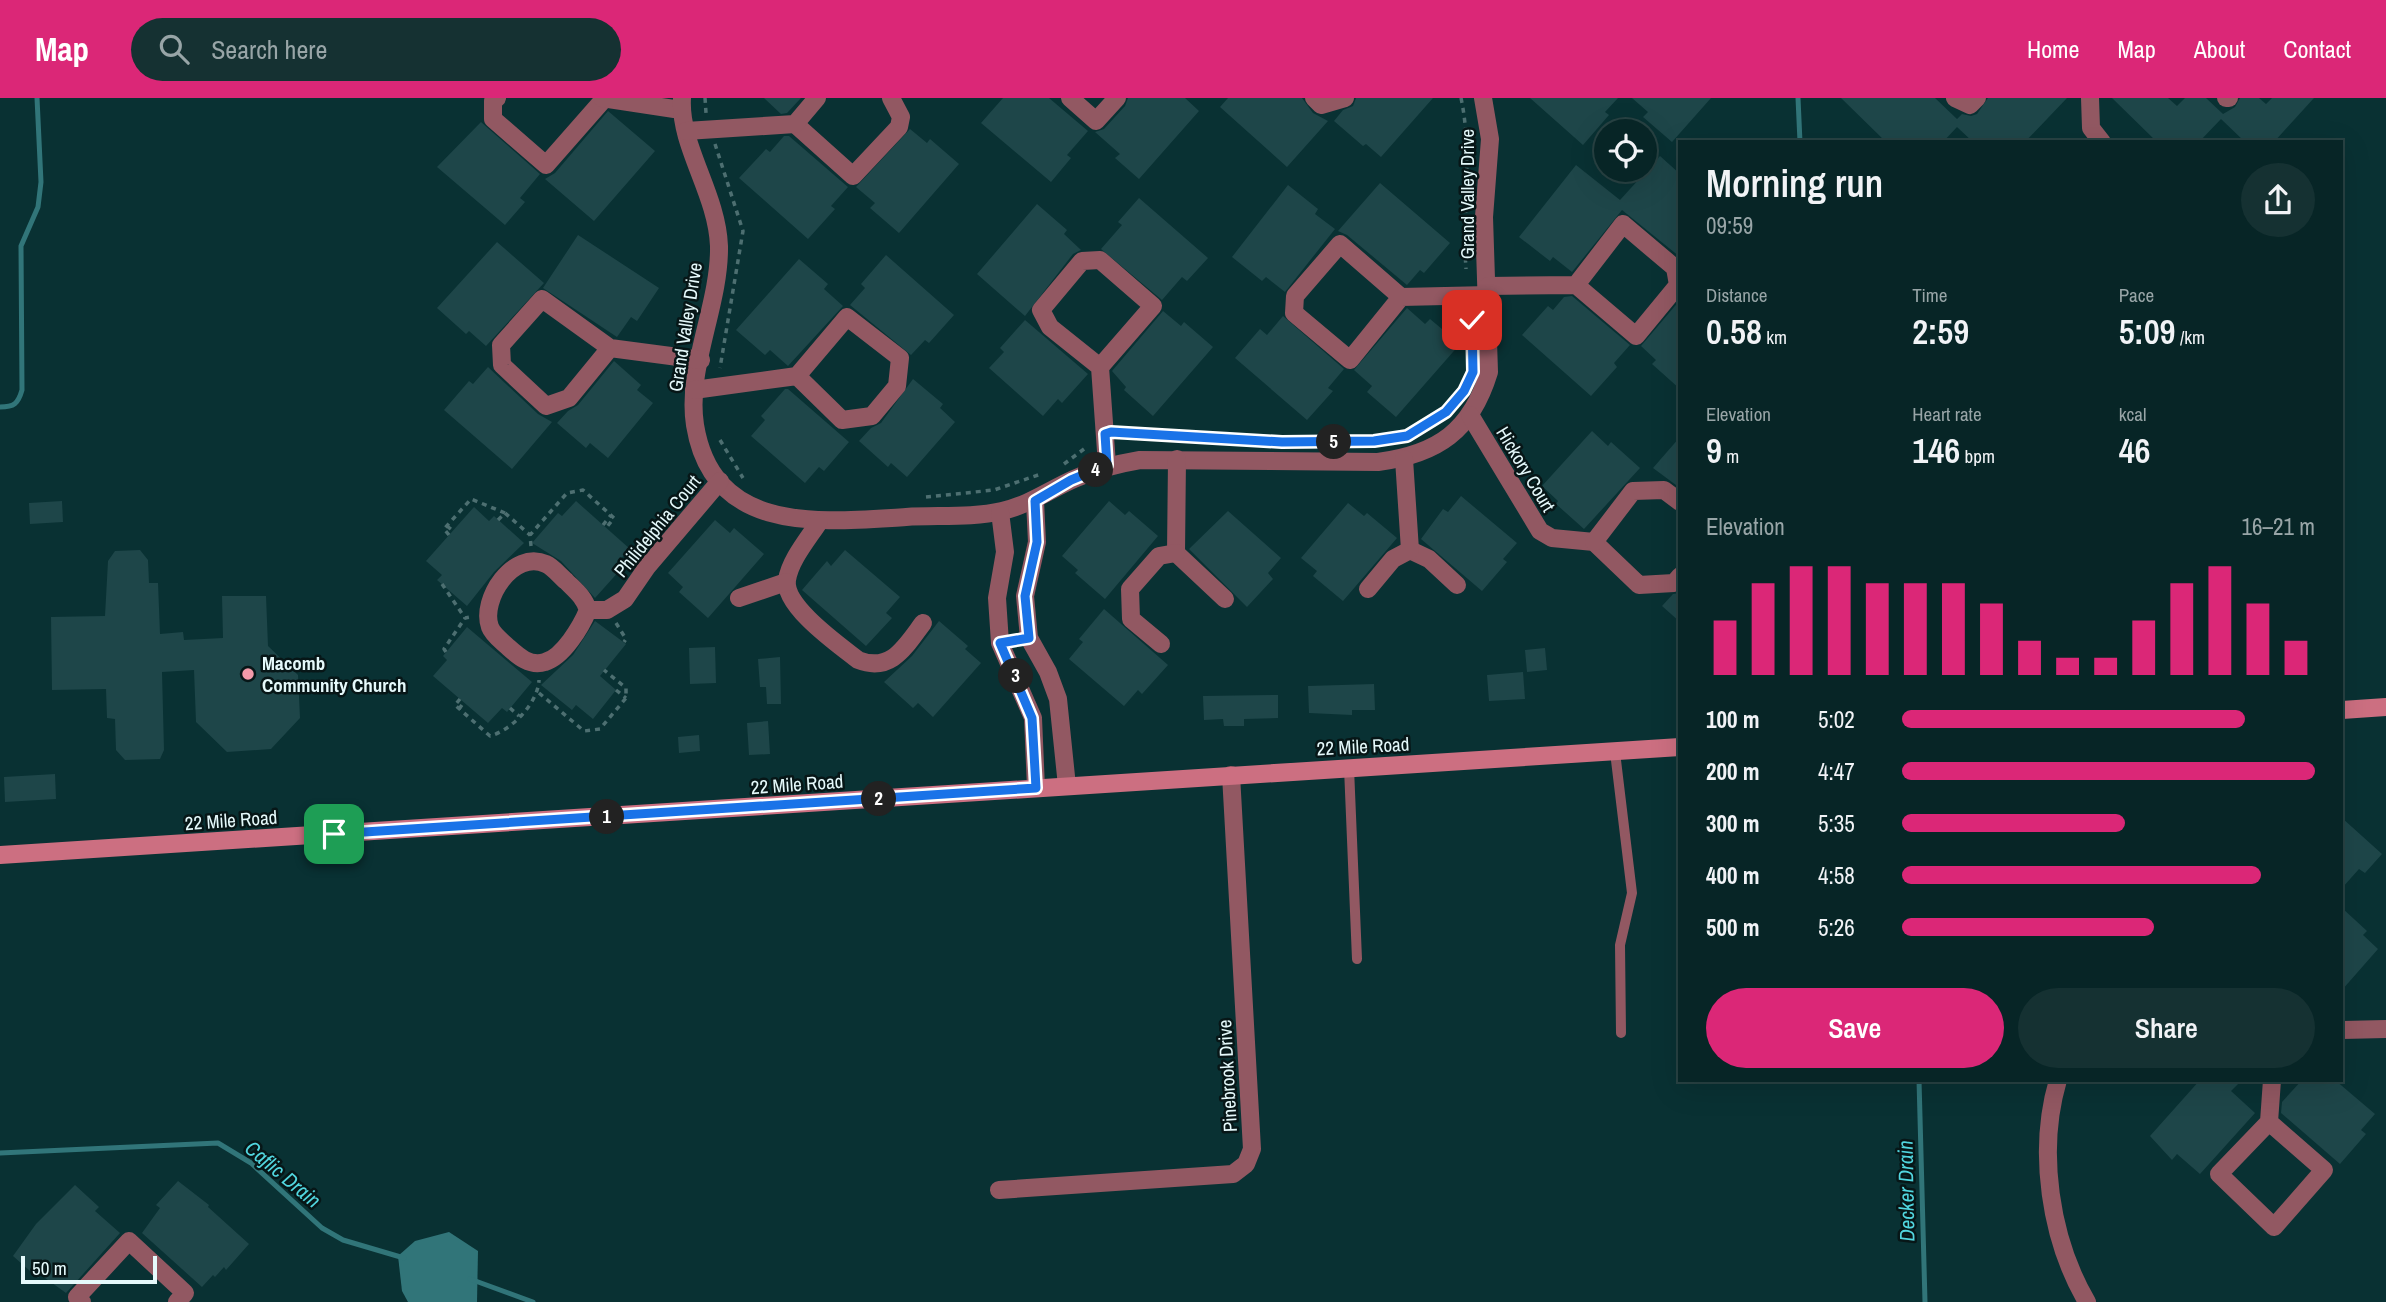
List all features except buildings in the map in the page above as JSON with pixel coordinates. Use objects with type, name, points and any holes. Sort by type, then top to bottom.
[{"type":"street","points":[[497,98],[493,101],[493,119],[545,165],[603,99],[681,104]]},
{"type":"street","points":[[686,131],[795,124],[817,98]]},
{"type":"street","points":[[795,124],[853,176],[899,127],[901,117],[891,98]]},
{"type":"street","points":[[1070,98],[1097,121],[1117,98]]},
{"type":"street","points":[[1314,98],[1321,105],[1345,98]]},
{"type":"street","name":"Grand Valley Drive","points":[[681,104],[686,131],[714,209],[719,245],[712,309],[694,390],[693,412],[699,444],[720,481],[733,494],[763,512],[783,519],[819,522],[1000,512],[1035,501],[1071,480],[1107,465],[1177,459],[1378,462],[1404,459],[1439,445],[1470,415],[1483,392],[1489,372],[1484,217],[1490,139],[1483,98]]},
{"type":"street","points":[[1955,98],[1970,105],[1977,98]]},
{"type":"street","points":[[2090,98],[2091,137]]},
{"type":"street","points":[[1401,297],[1350,359],[1294,313],[1295,296],[1339,244],[1401,297],[1470,296],[1488,290],[1576,285],[1636,336],[1678,285],[1675,268],[1623,224],[1576,285]]},
{"type":"street","points":[[1100,366],[1050,327],[1041,310],[1082,261],[1100,260],[1153,306],[1100,366],[1107,465]]},
{"type":"street","points":[[610,348],[569,398],[546,406],[502,365],[501,345],[542,299],[610,348],[701,360]]},
{"type":"street","points":[[694,390],[797,376],[847,317],[900,358],[897,386],[872,416],[842,420],[797,376]]},
{"type":"street","name":"Hickory Court","points":[[1470,415],[1540,531],[1552,538],[1594,542]]},
{"type":"street","points":[[1177,459],[1176,553],[1225,599]]},
{"type":"street","points":[[1404,459],[1410,550]]},
{"type":"street","name":"Philidelphia Court","points":[[588,610],[607,610],[625,599],[647,567],[720,481]]},
{"type":"street","points":[[1678,500],[1664,490],[1633,491],[1594,542],[1639,585],[1674,583],[1678,578]]},
{"type":"street","points":[[1035,501],[1037,542],[1025,596],[1029,638],[1048,673],[1058,699],[1067,786]]},
{"type":"street","points":[[1000,512],[1005,552],[997,598],[1000,643],[1032,718],[1036,788]]},
{"type":"street","points":[[819,522],[794,562],[786,582],[795,606],[858,660],[871,665],[892,660],[923,623]]},
{"type":"street","points":[[1410,550],[1429,559],[1457,585]]},
{"type":"street","points":[[1368,589],[1393,559],[1410,550]]},
{"type":"street","points":[[1161,644],[1131,619],[1130,589],[1159,556],[1176,553]]},
{"type":"street","points":[[532,562],[546,564],[584,598],[588,610],[582,623],[554,660],[540,664],[522,660],[491,630],[487,616],[490,597],[514,567],[532,562]]},
{"type":"street","points":[[739,598],[786,582]]},
{"type":"street","points":[[1000,643],[1029,638]]},
{"type":"street","points":[[2343,710],[2386,707]]},
{"type":"street","name":"22 Mile Road","points":[[0,855],[1678,747]]},
{"type":"street","name":"Pinebrook Drive","points":[[999,1190],[1233,1174],[1246,1164],[1252,1149],[1231,775]]},
{"type":"street","points":[[2343,1030],[2386,1030]]},
{"type":"street","points":[[2058,1082],[2049,1141],[2054,1215],[2071,1276],[2087,1302]]},
{"type":"street","points":[[2269,1122],[2324,1170],[2274,1227],[2219,1174],[2269,1122],[2272,1082]]},
{"type":"street","points":[[82,1302],[77,1297],[129,1241],[186,1293],[177,1302]]},
{"type":"lane","points":[[1615,752],[1632,893],[1620,945],[1621,1033]]},
{"type":"lane","points":[[1349,768],[1357,959]]},
{"type":"path","points":[[705,98],[710,130],[732,188],[743,231],[716,387]]},
{"type":"path","points":[[1461,98],[1468,137],[1463,211],[1470,296]]},
{"type":"path","points":[[1310,442],[1392,440],[1434,421],[1451,407]]},
{"type":"path","points":[[716,432],[745,480]]},
{"type":"path","points":[[1057,468],[1105,434],[1296,442]]},
{"type":"path","points":[[924,498],[994,490],[1046,472]]},
{"type":"path","points":[[530,535],[567,492],[583,490],[611,515],[605,526]]},
{"type":"path","points":[[451,533],[447,526],[471,499],[505,513],[530,535],[532,562]]},
{"type":"path","points":[[498,520],[505,513]]},
{"type":"path","points":[[442,584],[466,618]]},
{"type":"path","points":[[446,652],[444,649],[466,618],[487,616]]},
{"type":"path","points":[[462,701],[459,709],[490,736],[505,732],[539,693],[540,664]]},
{"type":"path","points":[[539,693],[584,731],[600,729],[626,698],[626,688],[604,670]]},
{"type":"path","points":[[616,690],[626,698]]},
{"type":"path","points":[[510,708],[519,716]]},
{"type":"water","points":[[449,1232],[478,1251],[477,1302],[408,1302],[402,1291],[398,1256],[415,1241]]},
{"type":"waterway","points":[[0,407],[15,404],[22,390],[21,246],[38,207],[41,182],[37,98]]},
{"type":"waterway","name":"Decker Drain","points":[[1798,98],[1800,140]]},
{"type":"waterway","name":"Decker Drain","points":[[1919,1082],[1925,1302]]},
{"type":"waterway","name":"Caflic Drain","points":[[0,1153],[218,1143],[251,1163],[322,1228],[343,1240],[404,1258]]},
{"type":"waterway","name":"Caflic Drain","points":[[470,1279],[533,1302]]},
{"type":"place","name":"Macomb Community Church","points":[[248,674]]},
{"type":"route","points":[[334,834],[1036,788],[1032,718],[1016,674],[1000,643],[1029,638],[1025,596],[1037,542],[1035,501],[1071,480],[1107,465],[1105,434],[1111,432],[1282,442],[1374,441],[1407,436],[1446,412],[1464,391],[1473,372],[1472,320]]}]
